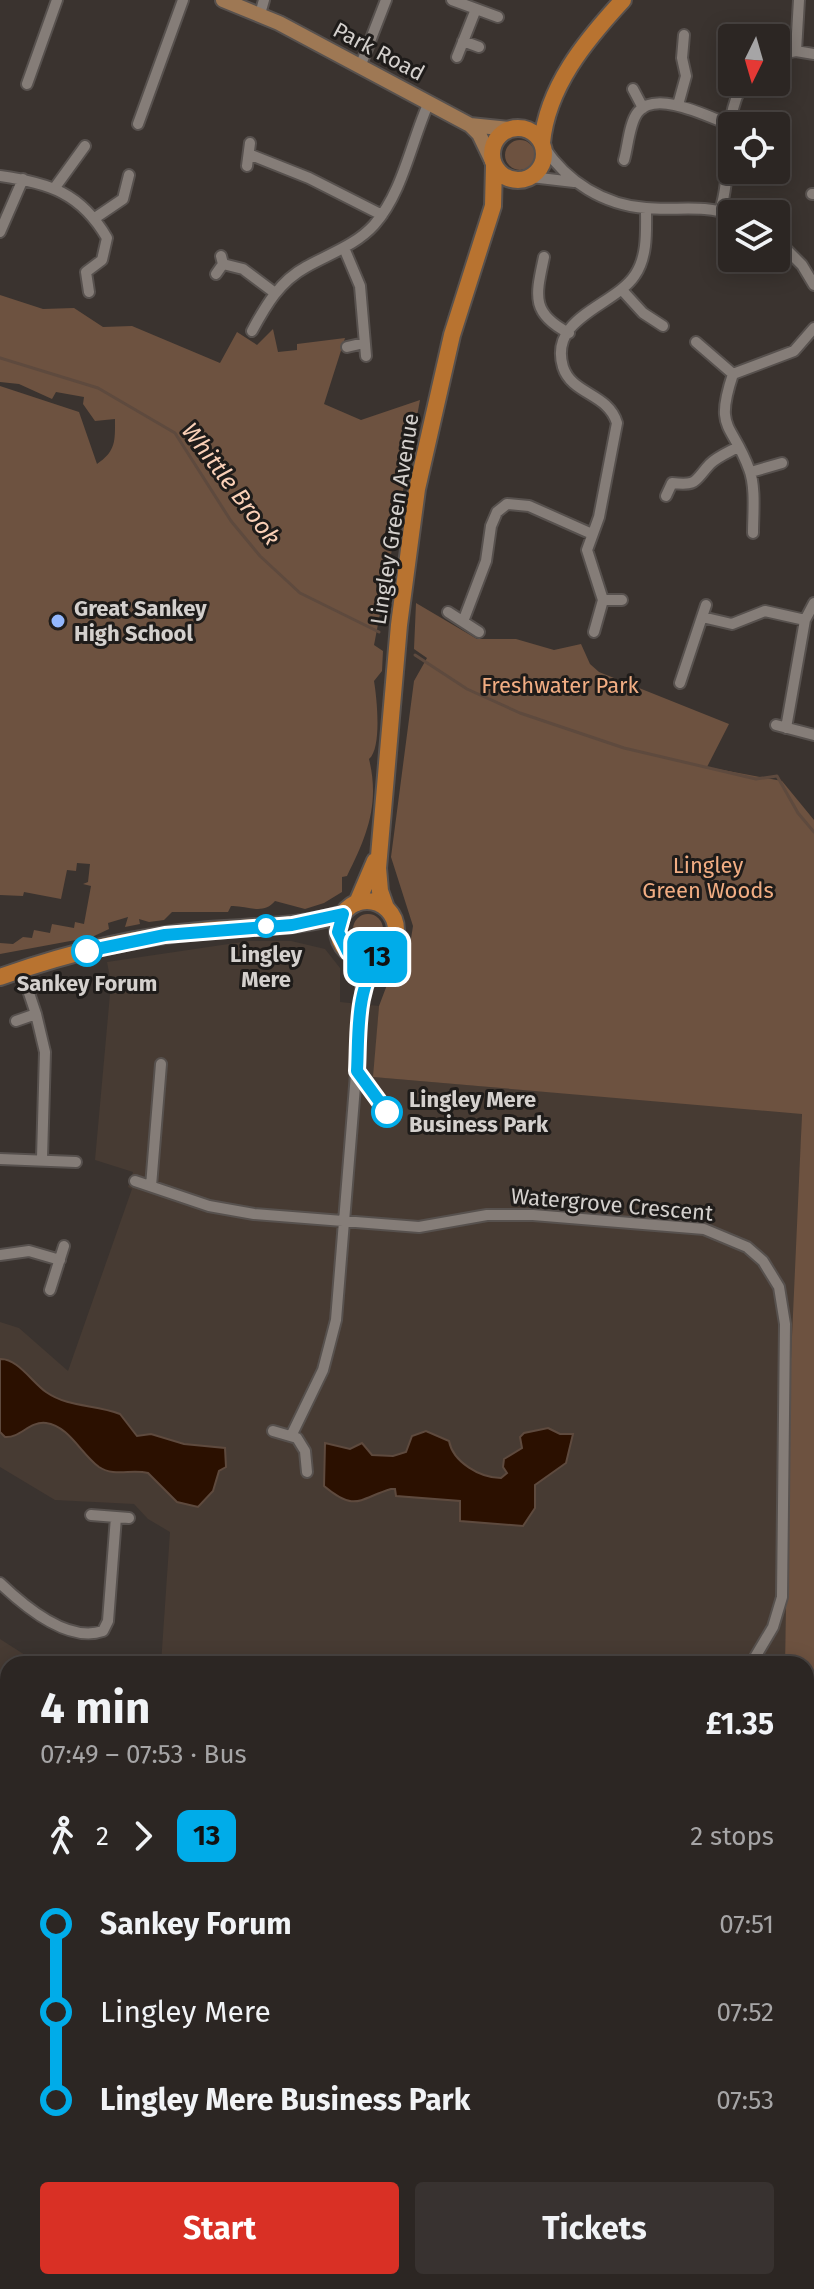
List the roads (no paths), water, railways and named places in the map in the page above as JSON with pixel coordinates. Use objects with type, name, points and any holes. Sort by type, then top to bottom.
[{"type":"main road","points":[[493,206],[542,164],[552,98],[582,49],[623,0]]},
{"type":"main road","points":[[528,178],[507,178],[493,164],[496,138],[552,98]]},
{"type":"main road","points":[[513,128],[531,131],[543,145]]},
{"type":"main road","name":"Lingley Green Avenue","points":[[386,908],[378,880],[380,847],[399,625],[417,489],[452,335],[493,206],[493,164]]},
{"type":"main road","name":"Lingley Green Avenue","points":[[350,909],[380,847]]},
{"type":"main road","points":[[0,964],[48,960],[165,935],[292,925],[372,902],[386,908],[396,923],[396,933],[394,942],[382,955],[365,959],[317,930],[292,925]]},
{"type":"main road","points":[[344,947],[339,923],[350,909]]},
{"type":"main road","points":[[0,977],[48,960]]},
{"type":"street","points":[[27,84],[57,0]]},
{"type":"street","points":[[138,124],[183,0]]},
{"type":"street","name":"Park Road","points":[[223,0],[262,7],[360,67],[470,125],[479,134],[493,164]]},
{"type":"street","points":[[360,67],[386,0]]},
{"type":"street","points":[[452,0],[498,17]]},
{"type":"street","points":[[796,51],[799,0]]},
{"type":"street","points":[[457,57],[476,9]]},
{"type":"street","points":[[678,105],[686,76],[682,58],[684,35]]},
{"type":"street","points":[[463,41],[479,47]]},
{"type":"street","points":[[790,52],[814,54]]},
{"type":"street","points":[[633,89],[643,108]]},
{"type":"street","points":[[252,331],[275,293],[304,268],[344,248],[373,226],[382,215],[394,194],[429,102]]},
{"type":"street","points":[[624,160],[636,114],[643,108],[678,105],[718,120]]},
{"type":"street","name":"Park Road","points":[[470,125],[513,128]]},
{"type":"street","points":[[543,145],[576,183],[610,201],[646,208],[718,211]]},
{"type":"street","points":[[56,186],[85,146]]},
{"type":"street","points":[[250,155],[309,178],[382,215]]},
{"type":"street","points":[[95,218],[123,199],[129,175]]},
{"type":"street","points":[[0,176],[56,186],[95,218],[107,238],[102,260],[86,272],[89,292]]},
{"type":"street","points":[[528,178],[576,183]]},
{"type":"street","points":[[0,232],[23,179]]},
{"type":"street","points":[[594,632],[603,600],[588,558],[617,423],[603,401],[580,389],[567,377],[562,357],[569,333],[587,311],[622,290],[642,261],[646,208]]},
{"type":"street","points":[[344,248],[360,286],[366,356]]},
{"type":"street","points":[[790,253],[814,285]]},
{"type":"street","points":[[544,255],[538,299],[541,310],[553,325],[569,333]]},
{"type":"street","points":[[216,274],[222,260],[243,269],[275,293]]},
{"type":"street","points":[[622,290],[643,313],[663,326]]},
{"type":"street","points":[[733,374],[794,351],[814,328]]},
{"type":"street","points":[[696,342],[733,374]]},
{"type":"street","points":[[347,347],[364,343]]},
{"type":"street","points":[[733,374],[722,406],[729,433],[751,472],[753,533]]},
{"type":"street","points":[[666,496],[672,483],[699,481],[710,463],[738,447]]},
{"type":"street","points":[[751,472],[782,463]]},
{"type":"street","points":[[464,619],[486,561],[491,526],[497,512],[507,504],[529,506],[592,534]]},
{"type":"street","points":[[603,600],[622,600]]},
{"type":"street","points":[[814,603],[805,620],[781,727],[814,735]]},
{"type":"street","points":[[680,684],[706,605]]},
{"type":"street","points":[[702,617],[732,624],[765,611],[805,620]]},
{"type":"street","points":[[448,612],[464,619],[479,632]]},
{"type":"street","points":[[292,1434],[323,1370],[334,1329],[346,1221],[362,1000],[360,973],[344,947]]},
{"type":"street","points":[[362,1000],[369,976],[382,955]]},
{"type":"street","points":[[29,993],[45,1052],[42,1158]]},
{"type":"street","points":[[16,1021],[36,1014]]},
{"type":"street","points":[[151,1186],[161,1064]]},
{"type":"street","points":[[0,1159],[42,1158],[76,1162]]},
{"type":"street","name":"Watergrove Crescent","points":[[135,1181],[233,1211],[419,1227],[504,1214],[704,1229],[737,1241],[763,1261],[779,1287],[785,1324],[783,1582],[773,1627],[756,1656]]},
{"type":"street","points":[[50,1290],[64,1246]]},
{"type":"street","points":[[0,1255],[29,1251],[60,1260]]},
{"type":"street","points":[[273,1431],[292,1434],[305,1451],[307,1472]]},
{"type":"street","points":[[91,1515],[129,1518]]},
{"type":"street","points":[[0,1583],[51,1621],[82,1632],[100,1633],[108,1621],[116,1517]]},
{"type":"waterway","name":"Whittle Brook","points":[[0,358],[98,388],[175,433],[231,521],[260,556],[300,593],[379,632]]},
{"type":"waterway","name":"Whittle Brook","points":[[415,655],[467,689],[520,713],[624,748],[756,779],[777,776],[798,813],[814,832]]},
{"type":"place","name":"Great Sankey High School","points":[[58,621]]},
{"type":"place","name":"Lingley Mere","points":[[266,926]]},
{"type":"place","name":"Sankey Forum","points":[[87,951]]},
{"type":"place","name":"Lingley Mere Business Park","points":[[387,1112]]},
{"type":"park label","name":"Freshwater Park","points":[[560,685]]},
{"type":"park label","name":"Lingley Green Woods","points":[[708,878]]}]
